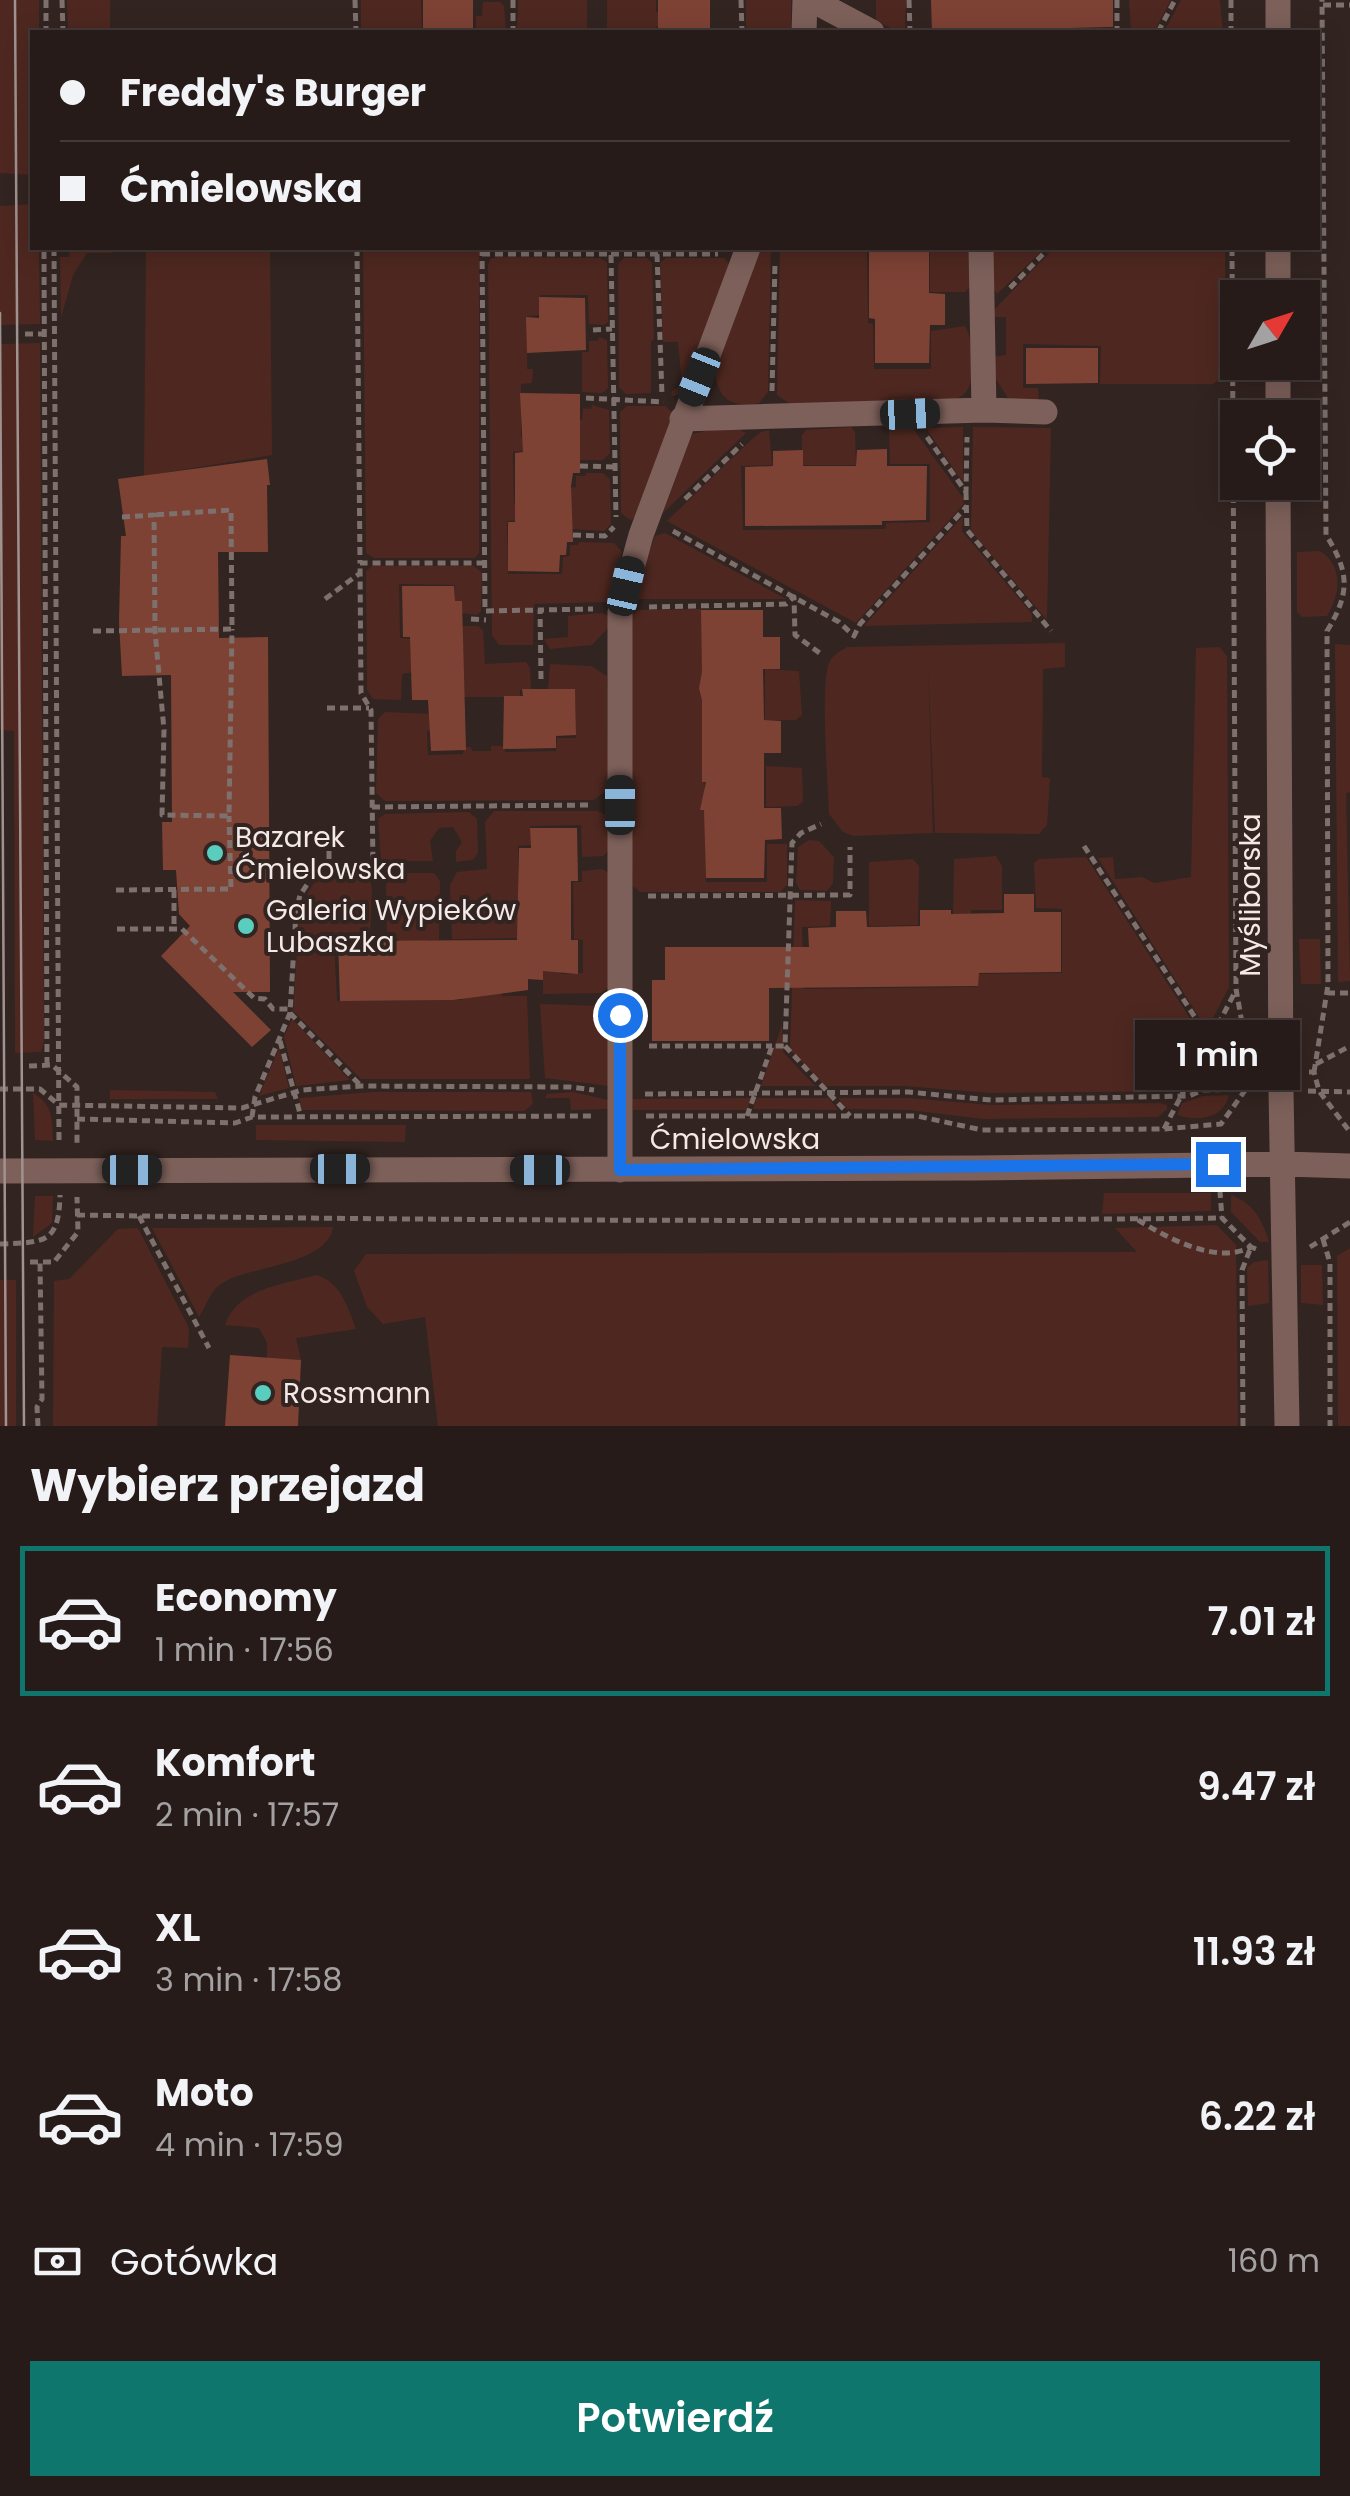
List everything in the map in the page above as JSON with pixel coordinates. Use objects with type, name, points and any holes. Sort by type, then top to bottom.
[{"type":"street","points":[[804,30],[809,0],[868,30]]},
{"type":"street","points":[[1278,0],[1278,30]]},
{"type":"street","points":[[975,411],[982,316],[981,250]]},
{"type":"street","points":[[1278,250],[1278,280]]},
{"type":"street","points":[[620,1170],[621,608],[639,528],[677,409],[747,251]]},
{"type":"street","points":[[677,409],[910,414],[1044,412]]},
{"type":"street","name":"Myśliborska","points":[[1278,500],[1287,1426]]},
{"type":"street","name":"Ćmielowska","points":[[0,1171],[1350,1166]]},
{"type":"path","points":[[46,0],[46,30]]},
{"type":"path","points":[[62,0],[63,30]]},
{"type":"path","points":[[356,0],[356,30]]},
{"type":"path","points":[[513,0],[513,30]]},
{"type":"path","points":[[741,0],[742,30]]},
{"type":"path","points":[[910,0],[910,30]]},
{"type":"path","points":[[1117,0],[1118,30]]},
{"type":"path","points":[[1159,30],[1175,0]]},
{"type":"path","points":[[1231,0],[1232,30]]},
{"type":"path","points":[[1314,1072],[1327,993],[1327,632],[1345,601],[1341,556],[1326,534],[1323,2],[1350,5]]},
{"type":"path","points":[[44,250],[47,1066]]},
{"type":"path","points":[[54,250],[59,1144]]},
{"type":"path","points":[[252,1117],[252,1105],[290,1011],[300,895],[319,867],[373,868],[370,708],[361,693],[357,250]]},
{"type":"path","points":[[982,316],[1047,250]]},
{"type":"path","points":[[1232,250],[1236,989],[1251,1073]]},
{"type":"path","points":[[747,251],[482,251],[486,611],[786,604],[794,598]]},
{"type":"path","points":[[611,254],[615,467],[639,528]]},
{"type":"path","points":[[586,398],[677,409],[657,254]]},
{"type":"path","points":[[593,330],[612,330]]},
{"type":"path","points":[[25,334],[44,334]]},
{"type":"path","points":[[975,411],[966,492],[967,530],[1051,632]]},
{"type":"path","points":[[910,414],[966,492]]},
{"type":"path","points":[[580,466],[615,467]]},
{"type":"path","points":[[573,535],[604,536],[639,528],[794,598],[840,622],[854,636],[860,624],[967,506]]},
{"type":"path","points":[[116,890],[231,888],[231,510],[122,517]]},
{"type":"path","points":[[154,514],[155,631],[164,730],[162,815],[229,816]]},
{"type":"path","points":[[1341,556],[1350,553]]},
{"type":"path","points":[[360,563],[484,563]]},
{"type":"path","points":[[325,599],[360,574]]},
{"type":"path","points":[[794,598],[795,635],[821,654]]},
{"type":"path","points":[[540,610],[541,679]]},
{"type":"path","points":[[471,619],[486,620]]},
{"type":"path","points":[[93,631],[232,629]]},
{"type":"path","points":[[326,708],[370,708]]},
{"type":"path","points":[[372,807],[620,805]]},
{"type":"path","points":[[820,824],[801,833],[792,843],[785,1046],[850,1116]]},
{"type":"path","points":[[1084,846],[1209,1038]]},
{"type":"path","points":[[620,896],[850,895],[850,848]]},
{"type":"path","points":[[329,851],[330,867]]},
{"type":"path","points":[[174,890],[174,929]]},
{"type":"path","points":[[117,928],[182,928],[254,998],[290,1011],[361,1086]]},
{"type":"path","points":[[1164,1129],[1236,989]]},
{"type":"path","points":[[1327,993],[1350,993]]},
{"type":"path","points":[[279,1038],[300,1117]]},
{"type":"path","points":[[620,1046],[785,1046]]},
{"type":"path","points":[[747,1116],[772,1046]]},
{"type":"path","points":[[1316,1064],[1350,1046]]},
{"type":"path","points":[[29,1066],[59,1071],[77,1087],[77,1145]]},
{"type":"path","points":[[0,1088],[40,1090],[59,1105],[242,1108],[294,1092],[361,1086],[570,1087],[620,1105],[747,1116],[917,1116],[982,1130],[1164,1129],[1221,1124],[1246,1089],[1203,1090],[1189,1096],[991,1100],[909,1092],[755,1093],[620,1105],[252,1117],[235,1123],[77,1119]]},
{"type":"path","points":[[0,1244],[37,1243],[49,1236],[60,1220],[60,1194]]},
{"type":"path","points":[[30,1262],[54,1262],[78,1232],[77,1195]]},
{"type":"path","points":[[78,1216],[383,1221],[1222,1218]]},
{"type":"path","points":[[139,1216],[209,1348]]},
{"type":"path","points":[[1135,1219],[1160,1234],[1209,1252],[1242,1252],[1251,1247]]},
{"type":"path","points":[[1251,1247],[1267,1254],[1305,1250],[1350,1222]]},
{"type":"path","points":[[1323,1239],[1330,1263],[1330,1426]]},
{"type":"path","points":[[1243,1426],[1242,1270],[1251,1247]]},
{"type":"path","points":[[38,1426],[37,1407],[42,1398],[40,1262]]},
{"type":"shaded area","points":[[0,0],[39,0],[39,30],[30,30],[30,175],[0,173]]},
{"type":"shaded area","points":[[67,0],[110,0],[110,30],[68,30]]},
{"type":"shaded area","points":[[361,0],[421,0],[422,30],[361,30]]},
{"type":"shaded area","points":[[518,0],[587,0],[587,30],[517,30]]},
{"type":"shaded area","points":[[607,0],[656,0],[656,12],[662,12],[662,26],[656,30],[607,30]]},
{"type":"shaded area","points":[[746,0],[791,0],[791,30],[746,30]]},
{"type":"shaded area","points":[[876,0],[906,0],[905,30],[895,30],[876,21]]},
{"type":"shaded area","points":[[1129,0],[1171,0],[1155,30],[1131,30]]},
{"type":"shaded area","points":[[1181,0],[1220,0],[1223,30],[1165,30]]},
{"type":"shaded area","points":[[483,2],[500,2],[504,6],[506,30],[476,30],[476,16],[482,16]]},
{"type":"shaded area","points":[[30,204],[30,250],[39,250],[40,324],[0,325],[0,206]]},
{"type":"shaded area","points":[[70,250],[113,250],[87,253],[73,275],[61,318],[60,257],[69,257]]},
{"type":"shaded area","points":[[146,250],[270,250],[272,455],[144,476]]},
{"type":"shaded area","points":[[363,250],[479,250],[479,553],[475,558],[374,558],[366,553]]},
{"type":"shaded area","points":[[758,250],[771,250],[768,392],[759,403],[740,404],[726,399],[718,387],[715,368]]},
{"type":"shaded area","points":[[780,250],[867,250],[868,323],[873,324],[874,369],[931,369],[931,331],[965,326],[970,340],[972,378],[966,392],[951,401],[790,404],[777,395]]},
{"type":"shaded area","points":[[930,250],[971,250],[971,286],[965,292],[930,292]]},
{"type":"shaded area","points":[[993,250],[1043,250],[997,294],[993,288]]},
{"type":"shaded area","points":[[1052,250],[1225,250],[1225,280],[1220,280],[1220,379],[1213,384],[1100,384],[1101,346],[1023,344],[1023,388],[1038,388],[1039,403],[1008,398],[996,379],[993,357],[1006,355],[1006,317],[994,317],[993,311]]},
{"type":"shaded area","points":[[600,258],[607,262],[608,322],[604,325],[589,324],[588,295],[540,295],[540,315],[527,316],[527,369],[533,369],[532,383],[521,384],[521,437],[527,437],[527,451],[513,452],[514,503],[520,504],[520,520],[507,521],[508,574],[562,574],[563,557],[570,556],[570,545],[579,542],[614,543],[622,552],[610,606],[606,602],[534,604],[533,645],[499,645],[492,635],[488,265],[490,259]]},
{"type":"shaded area","points":[[624,258],[647,258],[652,263],[651,393],[626,394],[619,387],[618,264]]},
{"type":"shaded area","points":[[666,258],[724,258],[730,265],[683,392],[674,396],[672,391],[682,385],[678,342],[663,342],[660,263]]},
{"type":"shaded area","points":[[599,337],[607,340],[608,388],[602,393],[582,392],[582,352],[589,352],[589,341],[598,341]]},
{"type":"shaded area","points":[[40,343],[44,1041],[41,1052],[15,1053],[14,731],[0,730],[0,344]]},
{"type":"shaded area","points":[[592,405],[609,410],[610,453],[603,460],[576,460],[576,420],[582,420],[583,408],[591,409]]},
{"type":"shaded area","points":[[627,406],[665,406],[674,414],[636,517],[630,520],[621,513],[620,412]]},
{"type":"shaded area","points":[[851,427],[855,432],[856,465],[802,465],[802,435],[806,430]]},
{"type":"shaded area","points":[[912,427],[964,499],[963,505],[856,623],[667,521],[751,440],[769,430],[772,465],[741,466],[743,530],[885,529],[886,523],[930,522],[930,464],[890,464],[889,430]]},
{"type":"shaded area","points":[[963,427],[963,479],[962,481],[926,428]]},
{"type":"shaded area","points":[[973,427],[1051,428],[1047,620],[971,531]]},
{"type":"shaded area","points":[[713,429],[746,433],[663,513],[690,438]]},
{"type":"shaded area","points":[[603,473],[610,479],[611,524],[604,531],[570,529],[569,488],[576,487],[576,476]]},
{"type":"shaded area","points":[[963,516],[962,531],[1032,614],[1032,622],[864,626]]},
{"type":"shaded area","points":[[665,533],[786,599],[635,599],[655,536]]},
{"type":"shaded area","points":[[1320,551],[1336,573],[1335,599],[1327,616],[1302,617],[1297,612],[1297,552]]},
{"type":"shaded area","points":[[372,566],[474,566],[482,573],[481,611],[477,615],[462,613],[455,601],[455,585],[399,584],[400,638],[413,639],[413,672],[402,674],[401,700],[373,699],[367,690],[366,571]]},
{"type":"shaded area","points":[[702,609],[706,882],[767,882],[767,844],[787,844],[787,885],[780,892],[640,892],[633,886],[630,617],[638,610]]},
{"type":"shaded area","points":[[568,616],[609,616],[608,628],[592,645],[550,649],[544,639],[568,637]]},
{"type":"shaded area","points":[[462,626],[483,630],[485,664],[526,662],[531,689],[520,690],[520,697],[463,697]]},
{"type":"shaded area","points":[[1065,643],[1065,667],[1043,669],[1042,777],[1050,778],[1047,825],[1039,834],[935,833],[928,663],[933,833],[853,836],[843,832],[829,814],[826,759],[826,674],[834,655],[847,647]]},
{"type":"shaded area","points":[[1335,644],[1350,645],[1350,792],[1346,793],[1350,981],[1338,982]]},
{"type":"shaded area","points":[[1220,647],[1227,656],[1229,987],[1209,1026],[1204,1025],[1098,858],[1113,857],[1115,879],[1142,877],[1154,883],[1191,877],[1196,648]]},
{"type":"shaded area","points":[[550,664],[591,666],[607,676],[608,789],[594,800],[385,801],[376,793],[378,719],[385,712],[433,714],[433,730],[427,731],[428,755],[463,754],[464,747],[491,751],[491,746],[504,746],[505,752],[556,751],[557,738],[576,738],[575,690],[548,689]]},
{"type":"shaded area","points":[[765,669],[799,671],[802,715],[796,720],[765,720]]},
{"type":"shaded area","points":[[766,766],[802,768],[803,802],[797,806],[766,807]]},
{"type":"shaded area","points":[[494,811],[597,811],[608,816],[608,851],[603,856],[582,857],[581,825],[530,826],[531,845],[518,846],[518,916],[525,938],[452,939],[450,885],[457,872],[487,869],[485,822]]},
{"type":"shaded area","points":[[469,812],[477,819],[478,853],[473,860],[456,862],[456,851],[462,842],[453,827],[439,828],[430,841],[433,861],[381,861],[378,819],[385,814]]},
{"type":"shaded area","points":[[809,840],[819,841],[834,857],[833,883],[827,891],[800,890],[796,883],[798,847]]},
{"type":"shaded area","points":[[996,856],[1002,866],[1002,910],[971,910],[972,924],[953,924],[954,859]]},
{"type":"shaded area","points":[[1086,857],[1202,1037],[1176,1091],[990,1093],[904,1086],[825,1086],[790,1050],[795,900],[831,901],[830,926],[802,927],[804,989],[977,987],[977,974],[1062,973],[1062,909],[1036,908],[1034,863],[1039,859]]},
{"type":"shaded area","points":[[913,859],[919,866],[918,925],[869,926],[869,862]]},
{"type":"shaded area","points":[[602,869],[609,873],[610,986],[601,993],[543,994],[543,968],[560,968],[561,974],[583,973],[583,940],[574,939],[573,882],[582,882],[582,871]]},
{"type":"shaded area","points":[[320,872],[368,873],[372,888],[370,939],[334,940],[337,1001],[462,1000],[463,988],[501,987],[502,996],[527,996],[530,1079],[361,1079],[293,1011],[300,907]]},
{"type":"shaded area","points":[[393,873],[434,873],[440,881],[439,940],[427,940],[427,946],[399,947],[399,939],[387,939],[386,880]]},
{"type":"shaded area","points":[[1299,939],[1320,939],[1321,984],[1301,984]]},
{"type":"shaded area","points":[[540,1004],[604,1006],[609,1011],[609,1086],[545,1078]]},
{"type":"shaded area","points":[[292,1019],[350,1080],[296,1086],[284,1037]]},
{"type":"shaded area","points":[[1221,1023],[1230,1026],[1230,1083],[1188,1091]]},
{"type":"shaded area","points":[[782,1025],[783,1052],[815,1086],[761,1086]]},
{"type":"shaded area","points":[[279,1048],[289,1088],[259,1096]]},
{"type":"shaded area","points":[[110,1090],[215,1092],[218,1099],[110,1099]]},
{"type":"shaded area","points":[[373,1092],[531,1092],[533,1104],[524,1111],[302,1110],[299,1098]]},
{"type":"shaded area","points":[[573,1092],[609,1100],[609,1109],[571,1110],[570,1098],[545,1098],[547,1094]]},
{"type":"shaded area","points":[[33,1093],[48,1108],[53,1141],[35,1140]]},
{"type":"shaded area","points":[[1229,1095],[1221,1109],[1209,1117],[1177,1115],[1182,1103],[1203,1096]]},
{"type":"shaded area","points":[[751,1098],[747,1110],[633,1110],[632,1099]]},
{"type":"shaded area","points":[[757,1098],[829,1098],[838,1110],[753,1109]]},
{"type":"shaded area","points":[[838,1098],[909,1098],[990,1105],[1160,1103],[1167,1105],[1167,1109],[1158,1117],[983,1119],[909,1110],[847,1109]]},
{"type":"shaded area","points":[[256,1125],[406,1125],[405,1142],[256,1140]]},
{"type":"shaded area","points":[[1104,1193],[1211,1193],[1211,1211],[1102,1214]]},
{"type":"shaded area","points":[[1231,1195],[1256,1214],[1269,1242],[1260,1242],[1231,1212]]},
{"type":"shaded area","points":[[35,1196],[53,1196],[52,1223],[33,1237]]},
{"type":"shaded area","points":[[1217,1225],[1236,1245],[1238,1426],[438,1426],[425,1317],[383,1324],[367,1307],[354,1271],[366,1254],[1137,1252],[1115,1228]]},
{"type":"shaded area","points":[[333,1227],[318,1249],[220,1285],[199,1317],[152,1228]]},
{"type":"shaded area","points":[[138,1228],[189,1328],[188,1348],[162,1347],[157,1426],[53,1426],[54,1281],[69,1279],[118,1229]]},
{"type":"shaded area","points":[[1350,1248],[1350,1426],[1338,1426],[1337,1256]]},
{"type":"shaded area","points":[[1268,1260],[1269,1303],[1248,1306],[1247,1268],[1254,1262]]},
{"type":"shaded area","points":[[1301,1265],[1322,1265],[1323,1305],[1301,1303]]},
{"type":"shaded area","points":[[316,1275],[337,1289],[356,1329],[296,1338],[301,1360],[267,1358],[267,1343],[259,1328],[225,1325],[231,1313],[250,1296]]},
{"type":"shaded area","points":[[0,1280],[16,1280],[16,1426],[0,1426]]},
{"type":"building","points":[[423,0],[473,0],[473,30],[423,30]]},
{"type":"building","points":[[658,0],[710,0],[710,30],[658,30]]},
{"type":"building","points":[[931,0],[1113,0],[1113,27],[932,30]]},
{"type":"building","points":[[869,250],[929,250],[929,293],[945,294],[945,325],[930,325],[929,363],[875,363],[875,319],[869,318]]},
{"type":"building","points":[[539,297],[585,298],[586,350],[527,353],[526,317],[539,318]]},
{"type":"building","points":[[1026,348],[1098,348],[1098,383],[1026,384]]},
{"type":"building","points":[[520,393],[580,394],[580,473],[573,473],[571,486],[573,542],[567,542],[566,555],[560,555],[559,572],[508,571],[508,522],[515,522],[515,453],[523,452]]},
{"type":"building","points":[[887,449],[887,466],[927,466],[926,520],[882,521],[882,525],[745,526],[745,467],[773,466],[773,451],[803,450],[803,466],[856,466],[857,450]]},
{"type":"building","name":"Bazarek Ćmielowska","points":[[267,459],[268,552],[218,552],[219,638],[268,637],[270,992],[233,992],[271,1030],[252,1047],[161,956],[190,926],[179,914],[176,870],[163,870],[162,822],[172,822],[171,675],[122,676],[121,536],[126,536],[118,479]]},
{"type":"building","points":[[402,586],[454,586],[455,601],[462,601],[466,750],[431,751],[428,700],[412,700],[410,637],[403,637]]},
{"type":"building","points":[[701,610],[763,610],[763,637],[780,637],[780,669],[763,669],[764,720],[781,721],[781,753],[764,753],[764,808],[781,808],[782,839],[765,840],[764,878],[706,878],[704,810],[700,810],[706,782],[702,782],[699,688]]},
{"type":"building","points":[[522,689],[575,689],[576,735],[556,736],[556,748],[503,749],[504,696],[523,696]]},
{"type":"building","points":[[530,828],[577,828],[578,881],[571,881],[571,940],[578,940],[578,974],[543,971],[543,980],[528,979],[528,990],[453,1000],[340,1001],[338,941],[517,940],[519,848],[531,848]]},
{"type":"building","points":[[1004,894],[1034,894],[1034,912],[1061,912],[1061,972],[979,973],[978,986],[769,988],[769,1041],[652,1041],[652,980],[665,980],[665,947],[809,947],[808,928],[836,927],[836,911],[866,911],[867,927],[920,926],[920,910],[1004,913]]},
{"type":"building","name":"Rossmann","points":[[230,1355],[301,1360],[298,1426],[225,1426]]},
{"type":"tram line","points":[[15,0],[24,1426]]},
{"type":"tram line","points":[[0,313],[6,1426]]},
{"type":"place","name":"Bazarek Ćmielowska","points":[[215,853]]},
{"type":"place","name":"Galeria Wypieków Lubaszka","points":[[246,926]]},
{"type":"place","name":"Rossmann","points":[[263,1393]]},
{"type":"route","points":[[620,1015],[620,1170],[1218,1164]]}]
